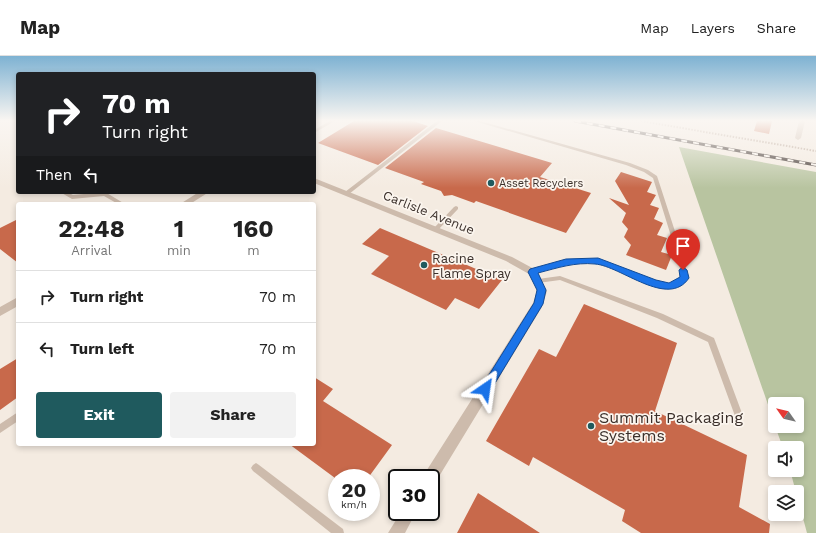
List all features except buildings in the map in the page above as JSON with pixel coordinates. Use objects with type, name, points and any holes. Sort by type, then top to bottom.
[{"type":"street","name":"Carlisle Avenue","points":[[316,181],[509,259],[535,276]]},
{"type":"street","points":[[188,202],[202,194]]},
{"type":"street","points":[[436,469],[538,304],[542,290],[535,276]]},
{"type":"street","points":[[0,312],[16,302]]},
{"type":"street","points":[[396,533],[403,521]]},
{"type":"lane","points":[[347,193],[411,143]]},
{"type":"lane","points":[[535,276],[566,262],[598,261],[654,283],[669,287],[684,278],[682,262],[655,177],[646,171],[628,164],[555,143]]},
{"type":"lane","points":[[67,194],[72,197],[105,194],[119,202]]},
{"type":"lane","points":[[436,229],[456,208]]},
{"type":"lane","points":[[535,276],[560,278],[660,316],[711,340],[739,416]]},
{"type":"lane","points":[[0,429],[16,417]]},
{"type":"lane","points":[[256,468],[339,533]]},
{"type":"path","points":[[771,143],[816,151]]},
{"type":"green space","points":[[679,147],[816,172],[816,533],[807,533],[804,521],[804,485],[794,485],[792,477],[804,477],[804,441],[780,441],[778,433],[804,433],[804,397],[768,397],[768,405]]},
{"type":"railway","points":[[697,143],[816,165]]},
{"type":"place","name":"Asset Recyclers","points":[[491,183]]},
{"type":"place","name":"Racine Flame Spray","points":[[424,265]]},
{"type":"place","name":"Summit Packaging Systems","points":[[591,426]]},
{"type":"route","points":[[485,389],[538,304],[542,290],[533,272],[566,262],[598,261],[654,283],[669,287],[684,278],[683,270]]}]
